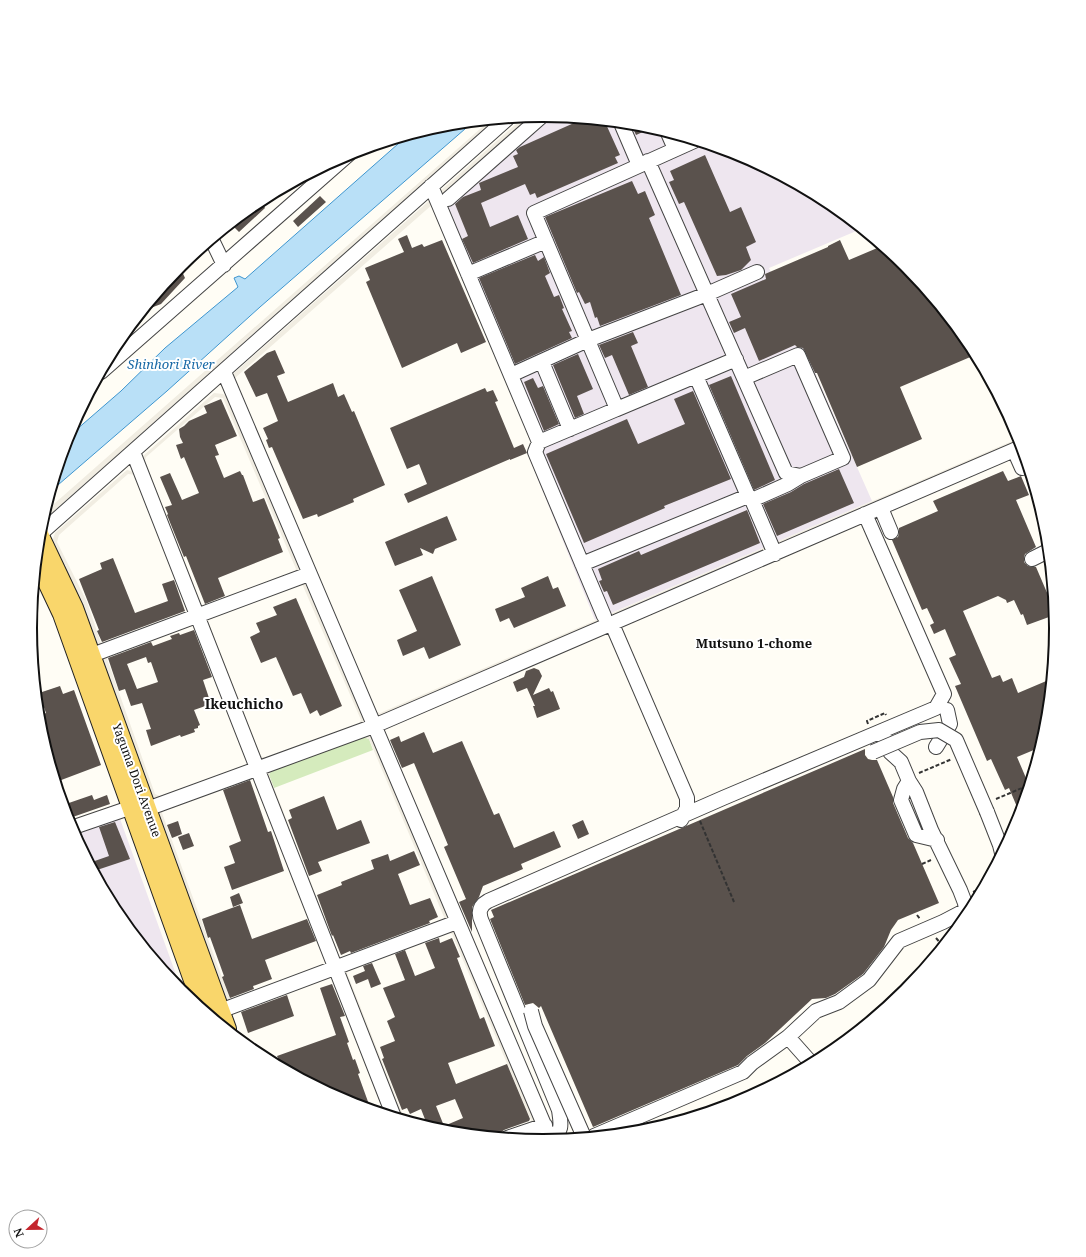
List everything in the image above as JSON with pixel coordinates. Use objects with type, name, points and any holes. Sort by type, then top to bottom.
[{"type":"main road","name":"Yaguma Dori Avenue","points":[[44,546],[74,608],[92,655],[141,806],[210,1010]]},
{"type":"main road","name":"Yaguma Dori Avenue","points":[[40,569],[62,614],[141,806],[190,991]]},
{"type":"street","points":[[448,199],[535,123]]},
{"type":"street","points":[[48,527],[500,125]]},
{"type":"street","points":[[625,129],[644,163],[707,294],[786,473],[801,476]]},
{"type":"street","points":[[671,139],[675,149]]},
{"type":"street","points":[[617,409],[534,213],[687,144]]},
{"type":"street","points":[[113,361],[332,169]]},
{"type":"street","points":[[431,186],[539,442],[535,452],[582,564],[687,798],[687,808],[676,827]]},
{"type":"street","points":[[468,274],[546,241]]},
{"type":"street","points":[[214,244],[224,265]]},
{"type":"street","points":[[510,375],[542,362],[588,340],[707,294],[757,272]]},
{"type":"street","points":[[582,564],[788,484],[801,476],[843,458],[798,355],[744,378]]},
{"type":"street","points":[[539,442],[736,359]]},
{"type":"street","points":[[542,362],[570,429]]},
{"type":"street","points":[[224,372],[548,1134]]},
{"type":"street","points":[[696,376],[775,554]]},
{"type":"street","points":[[78,826],[257,769],[374,726],[608,620],[775,554],[1015,449]]},
{"type":"street","points":[[133,452],[392,1111]]},
{"type":"street","points":[[1021,464],[1022,468]]},
{"type":"street","points":[[880,508],[891,532]]},
{"type":"street","points":[[865,514],[944,694],[945,714],[950,724],[936,747]]},
{"type":"street","points":[[1032,559],[1043,553]]},
{"type":"street","points":[[92,655],[309,574]]},
{"type":"street","points":[[559,1134],[561,1127],[559,1110],[482,922],[479,913],[483,904],[684,815],[878,737],[936,708],[944,694]]},
{"type":"street","points":[[878,737],[934,723],[945,714]]},
{"type":"street","points":[[878,737],[939,730],[956,740],[989,807],[1000,845]]},
{"type":"street","points":[[878,737],[890,752],[901,762],[909,781],[916,792],[931,830],[937,840],[966,907]]},
{"type":"street","points":[[909,781],[904,789],[901,800],[916,835],[937,840]]},
{"type":"street","points":[[608,1130],[743,1072],[752,1063],[783,1040],[811,1016],[839,1002],[869,980],[899,941],[963,912]]},
{"type":"street","points":[[212,1012],[335,968],[457,922]]},
{"type":"street","points":[[531,1011],[535,1026],[582,1132]]},
{"type":"street","points":[[783,1040],[807,1060]]},
{"type":"street","points":[[520,1133],[544,1125]]},
{"type":"path","points":[[885,713],[878,737],[867,721],[885,713]]},
{"type":"path","points":[[989,807],[1023,788]]},
{"type":"path","points":[[921,836],[931,860]]},
{"type":"path","points":[[922,864],[935,859]]},
{"type":"shaded area","points":[[543,122],[609,127],[642,132],[706,149],[767,175],[796,190],[824,208],[856,231],[769,268],[872,501],[595,620],[528,455],[533,442],[431,206],[525,123]]},
{"type":"shaded area","points":[[525,123],[235,378],[235,382],[233,374],[517,124]]},
{"type":"shaded area","points":[[483,126],[492,126],[51,514],[52,505]]},
{"type":"shaded area","points":[[214,393],[223,394],[226,396],[300,569],[299,573],[294,574],[296,569],[223,398],[215,397],[146,457],[145,461],[202,605],[206,607],[199,607],[143,463],[143,456]]},
{"type":"shaded area","points":[[1012,441],[1013,443],[381,716],[375,711],[380,713]]},
{"type":"shaded area","points":[[127,470],[136,475],[128,474],[59,535],[57,542],[87,602],[102,646],[99,646],[97,645],[52,542],[55,533]]},
{"type":"shaded area","points":[[303,583],[306,585],[365,723],[260,761],[206,619],[210,617],[208,621],[261,756],[266,758],[358,725],[361,720],[303,586],[299,584]]},
{"type":"shaded area","points":[[106,656],[155,794],[160,796],[247,765],[248,761],[249,766],[152,800],[101,661],[102,658]]},
{"type":"shaded area","points":[[369,736],[372,738],[448,918],[443,922],[444,917],[369,739],[363,737]]},
{"type":"shaded area","points":[[271,771],[269,775],[338,952],[337,953],[266,773]]},
{"type":"shaded area","points":[[165,809],[162,813],[231,1002],[226,1002],[158,813]]},
{"type":"shaded area","points":[[119,816],[177,977],[142,937],[122,910],[89,852],[80,831]]},
{"type":"shaded area","points":[[453,931],[535,1120],[529,1125],[531,1120],[452,934],[447,932]]},
{"type":"shaded area","points":[[349,969],[347,973],[403,1114],[399,1113],[344,977],[344,971]]},
{"type":"green space","points":[[363,737],[369,739],[373,750],[274,788],[269,775],[271,771]]},
{"type":"water","name":"Shinhori River","points":[[465,129],[58,485],[79,427],[121,391],[165,348],[238,287],[234,278],[239,276],[245,279],[398,144],[444,132]]},
{"type":"building","points":[[572,124],[576,124],[607,127],[620,155],[615,157],[618,163],[537,198],[535,193],[530,195],[525,184],[481,203],[490,227],[518,215],[528,239],[473,263],[462,239],[468,236],[455,204],[463,197],[481,190],[479,183],[518,167],[513,156],[518,154],[516,150]]},
{"type":"building","points":[[634,131],[643,132],[636,135]]},
{"type":"building","points":[[705,155],[730,212],[741,207],[756,242],[746,247],[751,260],[741,270],[726,275],[717,276],[684,202],[679,204],[669,182],[674,180],[670,171]]},
{"type":"building","points":[[632,181],[638,194],[645,191],[655,215],[649,218],[681,295],[600,326],[597,317],[595,318],[590,302],[585,304],[579,292],[577,293],[545,217]]},
{"type":"building","points":[[320,196],[326,202],[298,227],[293,221]]},
{"type":"building","points":[[264,207],[265,208],[239,232],[234,227]]},
{"type":"building","points":[[407,235],[412,248],[422,244],[424,247],[442,240],[486,342],[461,353],[457,343],[402,368],[366,282],[370,280],[365,268],[404,252],[398,239]]},
{"type":"building","points":[[840,240],[849,260],[877,248],[923,295],[944,320],[970,357],[900,387],[922,439],[857,467],[817,373],[815,373],[803,348],[795,345],[759,361],[745,328],[734,333],[729,322],[741,317],[731,294],[766,279],[765,274]]},
{"type":"building","points":[[535,255],[538,261],[544,257],[550,273],[545,276],[554,297],[559,295],[564,308],[562,309],[572,331],[569,332],[572,338],[515,364],[479,278]]},
{"type":"building","points":[[183,273],[185,278],[161,304],[153,307]]},
{"type":"building","points":[[633,332],[638,343],[631,346],[648,387],[629,395],[612,355],[605,358],[599,345]]},
{"type":"building","points":[[275,350],[285,373],[277,376],[288,402],[333,383],[338,397],[344,394],[352,412],[354,411],[385,485],[353,499],[354,502],[318,517],[317,514],[303,519],[272,447],[269,448],[266,440],[268,439],[263,428],[278,421],[267,393],[256,397],[244,372],[267,353]]},
{"type":"building","points":[[578,354],[593,389],[577,396],[584,414],[575,418],[553,365]]},
{"type":"building","points":[[731,376],[775,480],[754,490],[709,385]]},
{"type":"building","points":[[533,378],[538,388],[543,386],[559,424],[544,431],[524,382]]},
{"type":"building","points":[[485,388],[487,392],[493,390],[498,401],[495,402],[514,448],[523,444],[527,453],[408,503],[404,494],[427,484],[419,464],[407,469],[390,428]]},
{"type":"building","points":[[693,391],[731,479],[664,506],[665,508],[584,543],[546,454],[627,419],[638,444],[685,424],[674,399]]},
{"type":"building","points":[[221,399],[237,436],[215,445],[219,455],[215,456],[224,478],[240,471],[243,475],[253,502],[264,498],[280,538],[278,539],[283,552],[218,578],[225,596],[205,604],[186,556],[184,557],[167,515],[168,514],[165,507],[172,505],[160,477],[170,473],[182,500],[199,493],[184,457],[181,459],[176,445],[183,443],[180,437],[179,429],[189,421],[207,413],[204,406]]},
{"type":"building","points":[[839,469],[854,503],[777,536],[763,504]]},
{"type":"building","points":[[1003,471],[1008,481],[1021,476],[1029,495],[1016,500],[1036,547],[1025,554],[1024,562],[1028,566],[1036,567],[1048,595],[1049,617],[1027,625],[1023,614],[1021,615],[1014,600],[1007,603],[1006,600],[998,596],[963,611],[992,678],[1000,675],[1003,682],[1012,678],[1018,693],[1046,681],[1045,695],[1034,750],[1017,757],[1026,778],[1016,805],[1009,788],[1005,790],[991,759],[987,761],[955,686],[961,684],[949,658],[956,655],[945,629],[934,634],[930,625],[934,623],[927,608],[922,610],[892,540],[898,537],[899,528],[938,511],[933,501]]},
{"type":"building","points":[[747,510],[760,543],[613,605],[607,591],[604,592],[599,581],[602,580],[598,569],[639,551],[641,555]]},
{"type":"building","points":[[447,516],[457,540],[435,549],[433,554],[420,548],[423,555],[395,566],[385,542]]},
{"type":"building","points":[[113,558],[135,613],[168,601],[162,584],[174,580],[185,611],[102,642],[97,631],[99,630],[79,579],[102,569],[100,563]]},
{"type":"building","points":[[432,576],[461,645],[429,659],[424,647],[403,656],[397,640],[417,631],[399,590]]},
{"type":"building","points":[[548,576],[553,589],[558,587],[566,606],[514,628],[509,618],[500,622],[495,609],[525,597],[521,588]]},
{"type":"building","points":[[296,598],[342,706],[320,716],[317,710],[310,714],[301,693],[293,696],[276,657],[261,663],[250,637],[260,632],[256,623],[277,615],[273,607]]},
{"type":"building","points":[[194,630],[212,677],[203,680],[211,704],[194,710],[200,725],[198,728],[194,729],[195,732],[181,737],[180,735],[151,746],[146,730],[151,729],[142,703],[131,706],[125,689],[119,691],[108,658],[151,642],[153,646],[172,639],[170,636],[179,633],[180,635]],"holes":[[[146,657],[148,663],[151,662],[158,682],[137,689],[127,664]]]},
{"type":"building","points":[[534,668],[539,670],[542,676],[533,695],[549,688],[551,692],[553,691],[560,709],[537,718],[533,706],[535,706],[527,688],[517,692],[513,682],[524,677],[526,671]]},
{"type":"building","points":[[60,686],[63,694],[74,690],[101,765],[61,780],[54,759],[41,692]]},
{"type":"building","points":[[424,732],[433,753],[462,741],[494,815],[499,813],[514,848],[554,831],[561,847],[521,864],[523,869],[483,886],[479,897],[472,907],[472,932],[459,902],[466,899],[444,847],[448,845],[414,763],[402,768],[390,740],[399,736],[401,742]]},
{"type":"building","points":[[865,749],[865,755],[868,759],[877,760],[893,797],[893,803],[908,838],[913,843],[939,903],[898,920],[891,930],[884,947],[863,974],[835,994],[826,998],[812,999],[765,1043],[747,1056],[738,1065],[593,1127],[541,1006],[539,1008],[533,1003],[525,1005],[490,919],[494,917],[491,910]]},
{"type":"building","points":[[250,780],[268,832],[271,831],[284,871],[232,890],[224,867],[235,863],[229,846],[241,841],[223,790]]},
{"type":"building","points":[[92,795],[94,800],[107,795],[110,804],[74,817],[69,803]]},
{"type":"building","points":[[324,796],[337,830],[361,820],[370,843],[318,862],[322,871],[309,876],[288,820],[292,818],[289,810]]},
{"type":"building","points":[[583,820],[589,834],[578,839],[572,825]]},
{"type":"building","points":[[178,821],[182,834],[172,838],[167,825]]},
{"type":"building","points":[[115,822],[130,859],[99,869],[94,861],[109,856],[99,827]]},
{"type":"building","points":[[189,833],[194,846],[183,850],[178,837]]},
{"type":"building","points":[[414,851],[420,865],[398,874],[410,905],[430,898],[438,917],[429,921],[430,923],[351,953],[350,951],[341,955],[333,935],[332,936],[317,895],[342,885],[341,882],[374,869],[371,860],[388,854],[390,861]]},
{"type":"building","points":[[239,893],[243,903],[233,907],[230,897]]},
{"type":"building","points":[[240,905],[252,939],[307,919],[316,941],[265,960],[272,979],[253,986],[254,989],[230,998],[222,977],[224,976],[210,937],[208,938],[202,919]]},
{"type":"building","points":[[439,938],[440,943],[452,938],[460,957],[457,958],[480,1019],[484,1017],[495,1046],[448,1063],[456,1084],[507,1064],[530,1119],[529,1121],[501,1132],[446,1125],[463,1118],[455,1099],[436,1106],[444,1125],[425,1120],[421,1109],[410,1114],[407,1108],[402,1110],[382,1059],[384,1058],[380,1047],[395,1041],[387,1021],[395,1017],[383,988],[405,980],[395,954],[405,950],[415,976],[435,968],[425,943]]},
{"type":"building","points":[[372,963],[381,984],[371,988],[368,979],[356,984],[353,976],[365,971],[363,966]]},
{"type":"building","points":[[332,984],[345,1016],[340,1017],[349,1042],[347,1043],[353,1060],[355,1059],[360,1073],[358,1074],[369,1104],[319,1082],[279,1060],[277,1056],[336,1035],[320,988]]},
{"type":"building","points":[[287,995],[294,1016],[248,1033],[241,1012]]},
{"type":"district","name":"Mutsuno 1-chome","points":[[754,643]]},
{"type":"district","name":"Ikeuchicho","points":[[244,703]]}]
